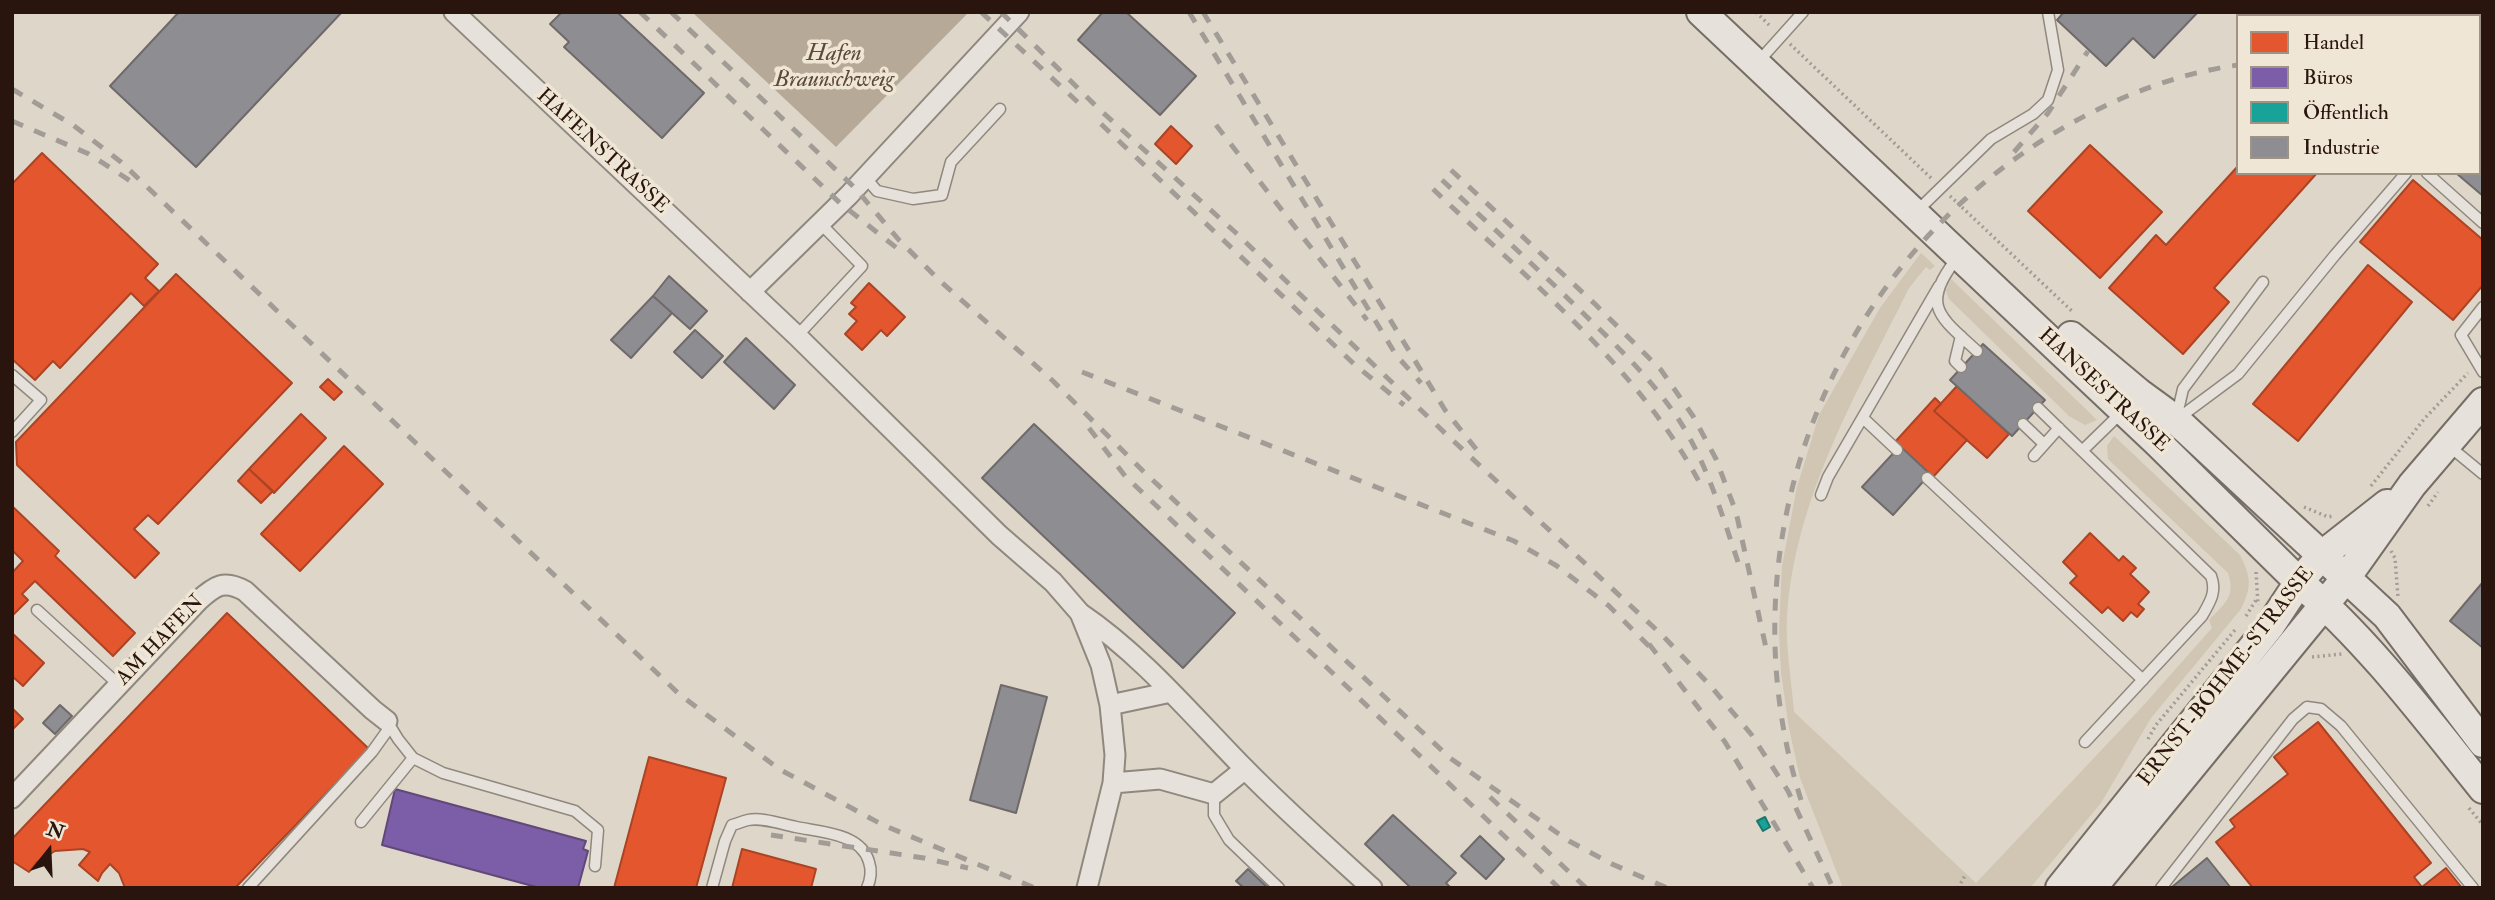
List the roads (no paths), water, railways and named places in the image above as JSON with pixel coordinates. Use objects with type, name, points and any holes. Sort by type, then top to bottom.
[{"type":"main road","name":"HANSESTRASSE","points":[[1701,12],[1768,50]]},
{"type":"main road","name":"HANSESTRASSE","points":[[1728,12],[2084,348],[2132,402],[2157,442],[2299,582],[2324,603],[2478,768]]},
{"type":"main road","name":"HANSESTRASSE","points":[[1928,200],[1959,255],[2132,402],[2176,420],[2387,616],[2478,768]]},
{"type":"main road","name":"ERNST-BÖHME-STRASSE","points":[[2092,888],[2324,603],[2418,498],[2446,443],[2483,402]]},
{"type":"main road","name":"ERNST-BÖHME-STRASSE","points":[[2060,888],[2270,626],[2299,582],[2322,555],[2418,498]]},
{"type":"street","name":"HAFENSTRASSE","points":[[454,12],[797,336],[999,535],[1053,582],[1080,613],[1108,632],[1171,692],[1245,769],[1370,887]]},
{"type":"street","points":[[750,292],[866,177],[1019,12]]},
{"type":"street","name":"AM HAFEN","points":[[12,798],[212,589],[224,584],[245,592],[387,721]]},
{"type":"street","name":"HAFENSTRASSE","points":[[1080,613],[1101,665],[1110,705],[1115,755],[1113,783],[1087,888]]},
{"type":"street","points":[[1110,705],[1171,692]]},
{"type":"street","points":[[1113,783],[1160,779],[1214,794],[1245,769]]},
{"type":"lane","points":[[1768,50],[1803,12]]},
{"type":"lane","points":[[1928,200],[1991,139],[2033,114],[2048,100],[2058,70],[2048,12]]},
{"type":"lane","points":[[866,177],[877,191],[913,199],[943,195],[951,162],[1000,109]]},
{"type":"lane","points":[[2157,442],[2176,420],[2238,374],[2334,255],[2404,175]]},
{"type":"lane","points":[[2429,175],[2483,223]]},
{"type":"lane","points":[[797,336],[862,266],[820,223]]},
{"type":"lane","points":[[1821,495],[1828,477],[1959,255]]},
{"type":"lane","points":[[2176,420],[2183,389],[2263,282]]},
{"type":"lane","points":[[1939,286],[1936,301],[1943,319],[1976,351]]},
{"type":"lane","points":[[2480,368],[2462,335],[2483,307]]},
{"type":"lane","points":[[1961,336],[1955,361],[1961,367]]},
{"type":"lane","points":[[12,375],[41,400],[12,432]]},
{"type":"lane","points":[[2083,450],[2132,402]]},
{"type":"lane","points":[[2038,408],[2211,576],[2214,584],[2213,599],[2202,616],[2085,742]]},
{"type":"lane","points":[[1863,418],[1897,450]]},
{"type":"lane","points":[[2023,424],[2044,444]]},
{"type":"lane","points":[[2034,456],[2059,428]]},
{"type":"lane","points":[[2446,443],[2483,474]]},
{"type":"lane","points":[[1927,478],[2143,680]]},
{"type":"lane","points":[[37,610],[119,685]]},
{"type":"lane","points":[[2161,888],[2292,719],[2307,707],[2321,709],[2341,726],[2473,888]]},
{"type":"lane","points":[[387,721],[413,758],[443,773],[575,811],[598,830],[595,866]]},
{"type":"lane","points":[[248,888],[372,752],[387,731],[387,721]]},
{"type":"lane","points":[[361,822],[413,758]]},
{"type":"lane","points":[[1214,794],[1214,815],[1229,840],[1279,888]]},
{"type":"lane","points":[[712,888],[732,825],[748,820],[763,820],[843,837],[857,843],[867,853],[871,867],[867,888]]},
{"type":"water","name":"Hafen Braunschweig","points":[[692,12],[968,12],[968,13],[836,147]]},
{"type":"railway","points":[[640,12],[840,203],[898,249]]},
{"type":"railway","points":[[671,12],[855,188],[899,240],[940,281],[1053,381],[1144,472],[1450,758],[1569,841],[1612,864],[1667,888]]},
{"type":"railway","points":[[981,12],[1083,107]]},
{"type":"railway","points":[[1001,12],[1099,109],[1235,232],[1447,435],[1662,635],[1708,683],[1751,734],[1788,791],[1833,888]]},
{"type":"railway","points":[[1189,12],[1396,355],[1421,383]]},
{"type":"railway","points":[[1203,12],[1445,410],[1480,454]]},
{"type":"railway","points":[[2014,152],[2048,113],[2088,51]]},
{"type":"railway","points":[[1801,800],[1780,705],[1775,609],[1786,515],[1812,425],[1852,339],[1906,261],[1972,193],[2051,135],[2117,100],[2189,75],[2236,65]]},
{"type":"railway","points":[[12,89],[73,125],[121,162],[679,694],[779,769],[883,825],[1035,888]]},
{"type":"railway","points":[[12,121],[89,154],[132,182]]},
{"type":"railway","points":[[1101,124],[1354,364],[1404,405]]},
{"type":"railway","points":[[1216,125],[1367,320]]},
{"type":"railway","points":[[1451,170],[1595,304],[1661,370],[1693,416],[1716,459],[1736,512],[1768,657]]},
{"type":"railway","points":[[1442,180],[1611,340],[1669,406],[1689,437],[1707,473],[1740,568]]},
{"type":"railway","points":[[1433,189],[1545,293],[1616,366],[1649,405],[1704,491]]},
{"type":"railway","points":[[1082,372],[1514,541],[1557,566],[1609,606],[1655,652]]},
{"type":"railway","points":[[1089,428],[1125,476],[1559,888]]},
{"type":"railway","points":[[1649,644],[1725,742],[1813,888]]},
{"type":"railway","points":[[1490,797],[1586,888]]},
{"type":"railway","points":[[771,835],[924,858],[968,868]]}]
